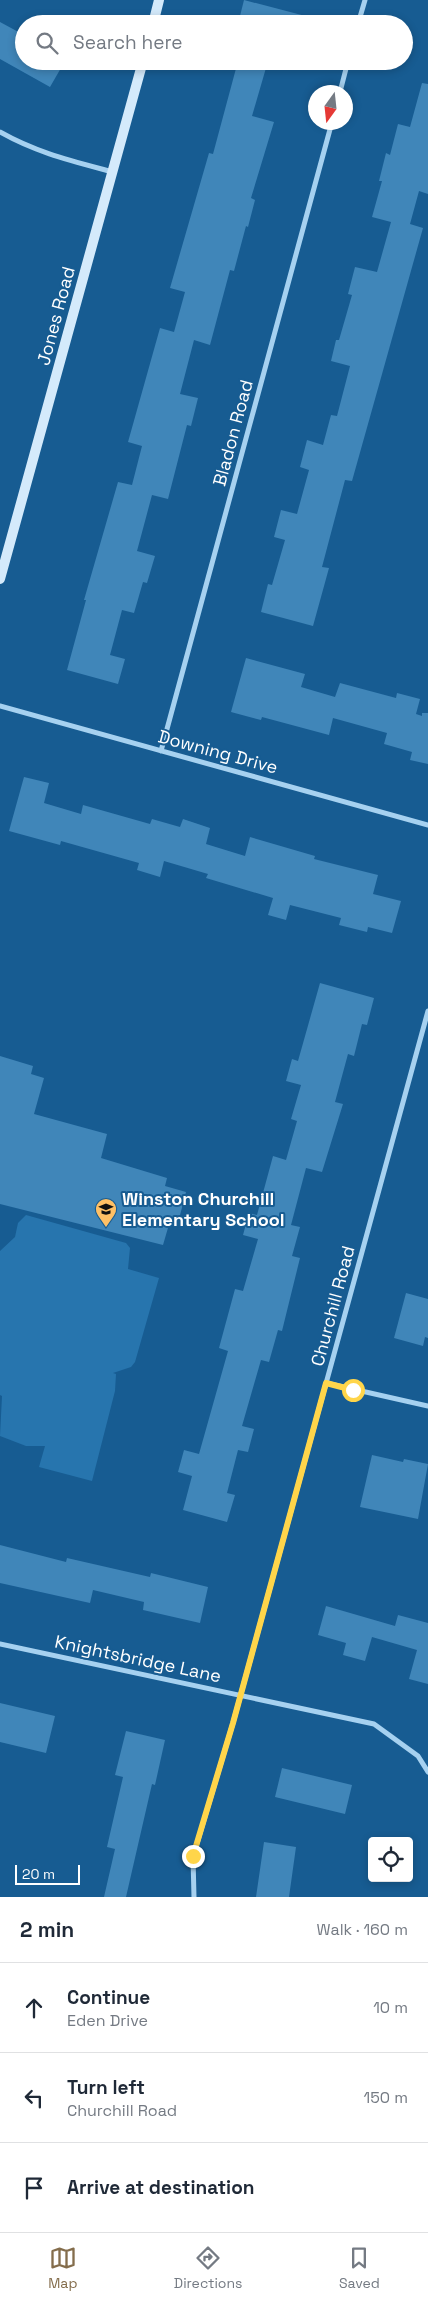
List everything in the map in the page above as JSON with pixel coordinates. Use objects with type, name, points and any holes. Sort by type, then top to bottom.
[{"type":"street","points":[[155,15],[159,0]]},
{"type":"street","points":[[361,15],[365,0]]},
{"type":"street","name":"Jones Road","points":[[0,579],[140,70]]},
{"type":"street","points":[[342,85],[346,70]]},
{"type":"street","name":"Bladon Road","points":[[161,751],[330,130]]},
{"type":"street","points":[[0,132],[24,146],[45,154],[112,172]]},
{"type":"street","name":"Downing Drive","points":[[0,706],[428,825]]},
{"type":"street","name":"Churchill Road","points":[[194,1897],[193,1856],[240,1695],[428,1011]]},
{"type":"street","points":[[326,1383],[428,1406]]},
{"type":"street","name":"Knightsbridge Lane","points":[[0,1644],[374,1724],[418,1756],[428,1772]]},
{"type":"shaded area","points":[[26,1215],[126,1243],[130,1248],[128,1269],[159,1278],[135,1362],[131,1367],[113,1373],[116,1374],[115,1391],[92,1481],[39,1467],[45,1446],[26,1446],[0,1436],[2,1396],[0,1395],[0,1251],[15,1237],[18,1223]]},
{"type":"building","points":[[244,0],[302,15],[240,15]]},
{"type":"building","points":[[0,22],[15,30],[15,67],[0,59]]},
{"type":"building","points":[[20,70],[60,70],[50,87]]},
{"type":"building","points":[[236,70],[265,70],[252,116],[274,122],[251,198],[255,200],[248,227],[246,226],[234,271],[230,270],[210,345],[194,340],[180,394],[198,398],[191,426],[187,425],[168,499],[152,495],[137,551],[155,556],[147,583],[143,582],[134,613],[122,610],[110,655],[125,659],[118,684],[67,670],[86,600],[84,600],[118,482],[132,485],[142,446],[128,442],[160,328],[174,332],[185,292],[170,288],[209,153],[213,154]]},
{"type":"building","points":[[422,83],[428,84],[428,194],[419,191],[410,224],[423,228],[352,481],[345,480],[322,567],[329,568],[313,626],[261,612],[268,584],[272,585],[285,540],[274,537],[281,510],[297,514],[309,470],[300,467],[307,440],[323,445],[331,415],[337,416],[350,366],[331,361],[336,340],[339,340],[352,295],[348,294],[355,267],[377,272],[391,222],[372,217],[382,181],[379,181],[386,153],[390,155],[398,124],[410,127]]},
{"type":"building","points":[[246,658],[305,674],[301,687],[335,697],[340,683],[396,698],[397,693],[420,699],[416,714],[422,716],[422,713],[428,713],[428,764],[410,760],[412,752],[384,744],[387,733],[333,718],[329,735],[262,717],[261,720],[231,712]]},
{"type":"building","points":[[24,777],[49,783],[44,803],[81,814],[83,805],[150,824],[152,819],[180,827],[183,819],[210,828],[206,844],[245,856],[250,837],[315,856],[314,859],[378,875],[373,894],[401,901],[392,933],[368,927],[367,932],[339,925],[341,918],[290,905],[286,920],[268,915],[273,898],[206,878],[208,874],[164,861],[160,877],[137,870],[139,863],[61,841],[60,845],[9,831]]},
{"type":"building","points":[[320,983],[374,998],[367,1025],[362,1024],[354,1056],[348,1054],[335,1102],[343,1104],[322,1172],[306,1168],[291,1225],[300,1227],[292,1256],[300,1258],[282,1331],[278,1330],[269,1362],[261,1360],[242,1426],[254,1429],[248,1452],[238,1450],[227,1493],[235,1495],[227,1522],[183,1510],[192,1476],[178,1472],[184,1450],[199,1454],[228,1351],[219,1348],[235,1289],[243,1291],[258,1239],[243,1235],[249,1213],[257,1215],[273,1156],[286,1160],[297,1121],[291,1119],[301,1085],[286,1081],[292,1059],[298,1061]]},
{"type":"building","points":[[0,1056],[33,1066],[31,1074],[44,1078],[34,1114],[107,1134],[101,1158],[167,1178],[165,1186],[186,1192],[178,1223],[170,1221],[163,1245],[0,1204]]},
{"type":"building","points":[[406,1293],[428,1299],[428,1338],[425,1337],[423,1346],[394,1338]]},
{"type":"building","points":[[372,1455],[403,1462],[404,1459],[428,1464],[418,1519],[360,1507]]},
{"type":"building","points":[[0,1545],[66,1562],[67,1558],[150,1577],[151,1573],[208,1587],[200,1623],[143,1610],[144,1602],[93,1590],[90,1603],[0,1583]]},
{"type":"building","points":[[326,1606],[395,1626],[398,1615],[428,1623],[428,1684],[409,1679],[417,1650],[372,1637],[365,1661],[343,1655],[346,1643],[318,1635]]},
{"type":"building","points":[[0,1703],[55,1716],[46,1753],[0,1742]]},
{"type":"building","points":[[126,1731],[165,1740],[155,1785],[152,1784],[126,1897],[104,1897],[115,1849],[107,1847],[123,1777],[115,1775]]},
{"type":"building","points":[[282,1768],[352,1785],[345,1814],[275,1797]]},
{"type":"building","points":[[264,1842],[296,1847],[289,1897],[256,1897]]},
{"type":"place","name":"Winston Churchill Elementary School","points":[[106,1228]]},
{"type":"route","points":[[193,1856],[233,1723],[326,1383],[353,1390]]}]
